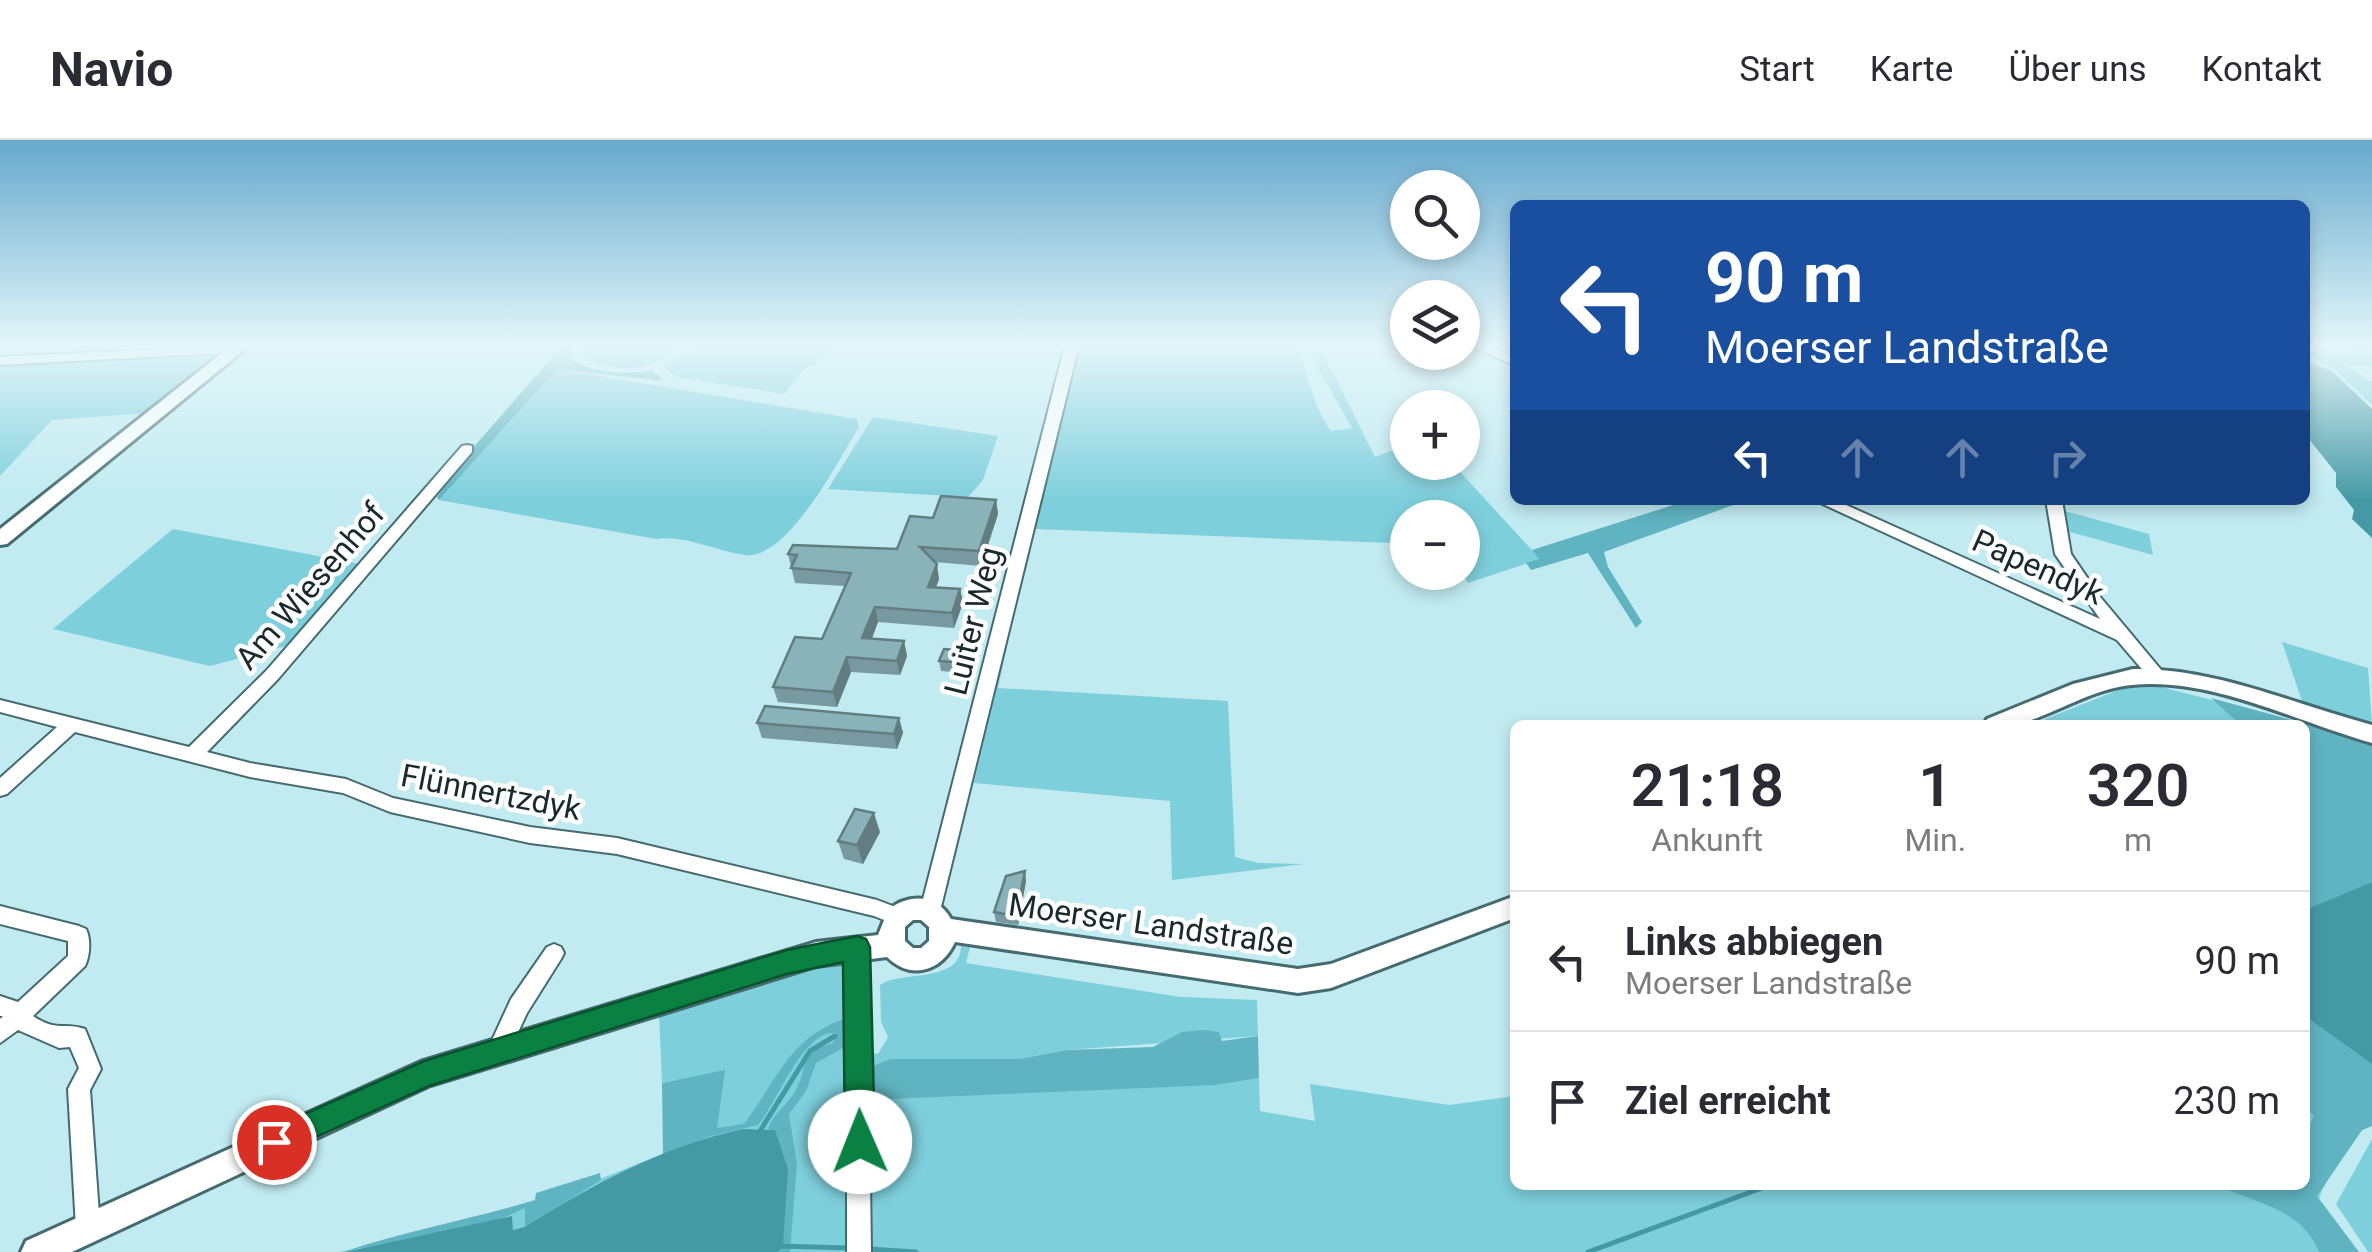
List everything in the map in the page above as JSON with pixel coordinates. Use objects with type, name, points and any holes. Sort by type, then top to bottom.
[{"type":"main road","points":[[0,539],[177,397]]},
{"type":"main road","points":[[2008,720],[2110,682],[2158,677],[2372,734]]},
{"type":"main road","name":"Moerser Landstraße","points":[[937,920],[1298,981],[1332,976],[1510,909]]},
{"type":"main road","points":[[37,1252],[424,1074],[802,958],[890,945],[906,956],[922,956],[941,943],[937,920],[914,910],[899,917],[890,930],[890,945]]},
{"type":"street","name":"Luiter Weg","points":[[937,920],[1060,397]]},
{"type":"street","name":"Am Wiesenhof","points":[[192,756],[284,663],[467,449]]},
{"type":"street","name":"Papendyk","points":[[1833,505],[2121,634]]},
{"type":"street","points":[[2055,505],[2062,554],[2158,677]]},
{"type":"street","name":"Flünnertzdyk","points":[[0,706],[192,756],[308,777],[355,789],[390,805],[506,830],[617,846],[878,908],[899,917]]},
{"type":"street","points":[[0,789],[73,722]]},
{"type":"street","points":[[0,914],[79,935],[78,960],[10,1010],[0,1033]]},
{"type":"street","points":[[857,947],[860,1246]]},
{"type":"street","points":[[499,1050],[519,1006],[554,953]]},
{"type":"street","points":[[10,1010],[27,1025],[59,1038],[77,1036],[90,1069],[79,1090],[88,1228]]},
{"type":"shaded area","points":[[0,397],[169,397],[149,413],[52,420],[0,476]]},
{"type":"shaded area","points":[[518,397],[532,397],[439,500],[437,497]]},
{"type":"shaded area","points":[[532,397],[724,397],[857,419],[859,427],[795,525],[778,542],[761,552],[745,555],[678,539],[656,539],[439,500]]},
{"type":"shaded area","points":[[1065,397],[1314,397],[1331,431],[1352,428],[1334,397],[1345,397],[1375,457],[1390,451],[1390,480],[1468,480],[1540,559],[1480,579],[1480,500],[1390,500],[1390,543],[1035,529]]},
{"type":"shaded area","points":[[2310,397],[2359,397],[2372,409],[2372,538],[2352,519],[2354,510],[2336,487],[2336,473],[2310,440]]},
{"type":"shaded area","points":[[873,417],[998,436],[983,480],[968,497],[828,489]]},
{"type":"shaded area","points":[[1673,505],[1733,505],[1604,552],[1608,567],[1642,622],[1636,628],[1588,553],[1531,570],[1526,563],[1539,559],[1532,550]]},
{"type":"shaded area","points":[[2061,510],[2149,534],[2153,555],[2063,530]]},
{"type":"shaded area","points":[[173,529],[361,564],[290,645],[210,666],[53,629]]},
{"type":"shaded area","points":[[1032,530],[998,688],[1228,701],[1235,857],[1258,863],[1304,864],[1172,880],[1170,801],[974,783]]},
{"type":"shaded area","points":[[2282,642],[2368,668],[2372,725],[2304,707]]},
{"type":"shaded area","points":[[2158,686],[2288,720],[2043,720],[2126,687]]},
{"type":"shaded area","points":[[2211,698],[2292,720],[2235,720]]},
{"type":"shaded area","points":[[2310,725],[2372,742],[2372,882],[2310,908]]},
{"type":"shaded area","points":[[2310,726],[2372,742],[2372,1126],[2362,1130],[2324,1187],[2314,1218],[2319,1252],[339,1252],[448,1227],[568,1192],[677,1148],[676,1080],[662,1083],[659,1013],[852,956],[851,1095],[1259,1078],[1260,1111],[1315,1121],[1310,1084],[1449,1105],[1510,1097],[1510,1190],[2310,1190]]},
{"type":"shaded area","points":[[2372,882],[2372,1064],[2310,1020],[2310,908]]},
{"type":"shaded area","points":[[961,946],[970,947],[966,963],[1181,997],[1257,1000],[1258,1036],[1067,1050],[1019,1059],[891,1059],[868,1068],[868,1052],[878,1054],[888,1037],[881,1022],[880,985],[941,971],[958,958]]},
{"type":"shaded area","points":[[850,1017],[850,1044],[816,1063],[806,1091],[789,1114],[797,1164],[790,1252],[778,1252],[784,1228],[783,1194],[773,1130],[768,1129],[796,1090],[809,1056],[833,1043],[837,1033],[813,1042],[802,1054],[758,1125],[711,1136],[663,1155],[662,1083],[725,1070],[717,1128],[744,1124],[799,1046]]},
{"type":"shaded area","points":[[2310,1020],[2372,1064],[2372,1126],[2362,1130],[2317,1196],[2359,1252],[2319,1252],[2312,1238],[2291,1218],[2228,1190],[2310,1190],[2310,1124],[2314,1116],[2310,1112]]},
{"type":"shaded area","points":[[1182,1032],[1219,1032],[1222,1041],[1258,1036],[1259,1078],[1215,1085],[865,1100],[868,1068],[890,1059],[1019,1059],[1067,1050],[1153,1047]]},
{"type":"shaded area","points":[[743,1129],[775,1130],[788,1169],[783,1246],[778,1252],[345,1252],[512,1216],[513,1230],[525,1227],[630,1168],[685,1145]]},
{"type":"shaded area","points":[[2372,1139],[2372,1252],[2368,1252],[2336,1204]]},
{"type":"shaded area","points":[[600,1173],[601,1180],[525,1227],[525,1208],[494,1222],[346,1251],[535,1200],[536,1193]]},
{"type":"building","points":[[941,496],[996,500],[979,551],[920,547],[937,564],[928,587],[960,589],[952,613],[875,607],[862,638],[904,641],[897,661],[847,657],[833,692],[773,687],[795,637],[822,639],[851,573],[791,568],[797,555],[788,554],[793,545],[897,549],[910,516],[933,518]]},
{"type":"building","points":[[944,649],[968,651],[964,663],[939,661]]},
{"type":"building","points":[[765,706],[899,718],[894,734],[757,723]]},
{"type":"building","points":[[855,809],[874,813],[857,845],[838,841]]},
{"type":"building","points":[[1025,871],[1016,916],[994,912],[1006,876]]},
{"type":"waterway","points":[[760,1131],[810,1051],[835,1036]]},
{"type":"waterway","points":[[1588,1252],[1756,1190]]},
{"type":"waterway","points":[[778,1246],[849,1248]]},
{"type":"waterway","points":[[868,1249],[916,1252]]},
{"type":"route","points":[[274,1142],[424,1074],[787,962],[857,947],[860,1142]]}]
